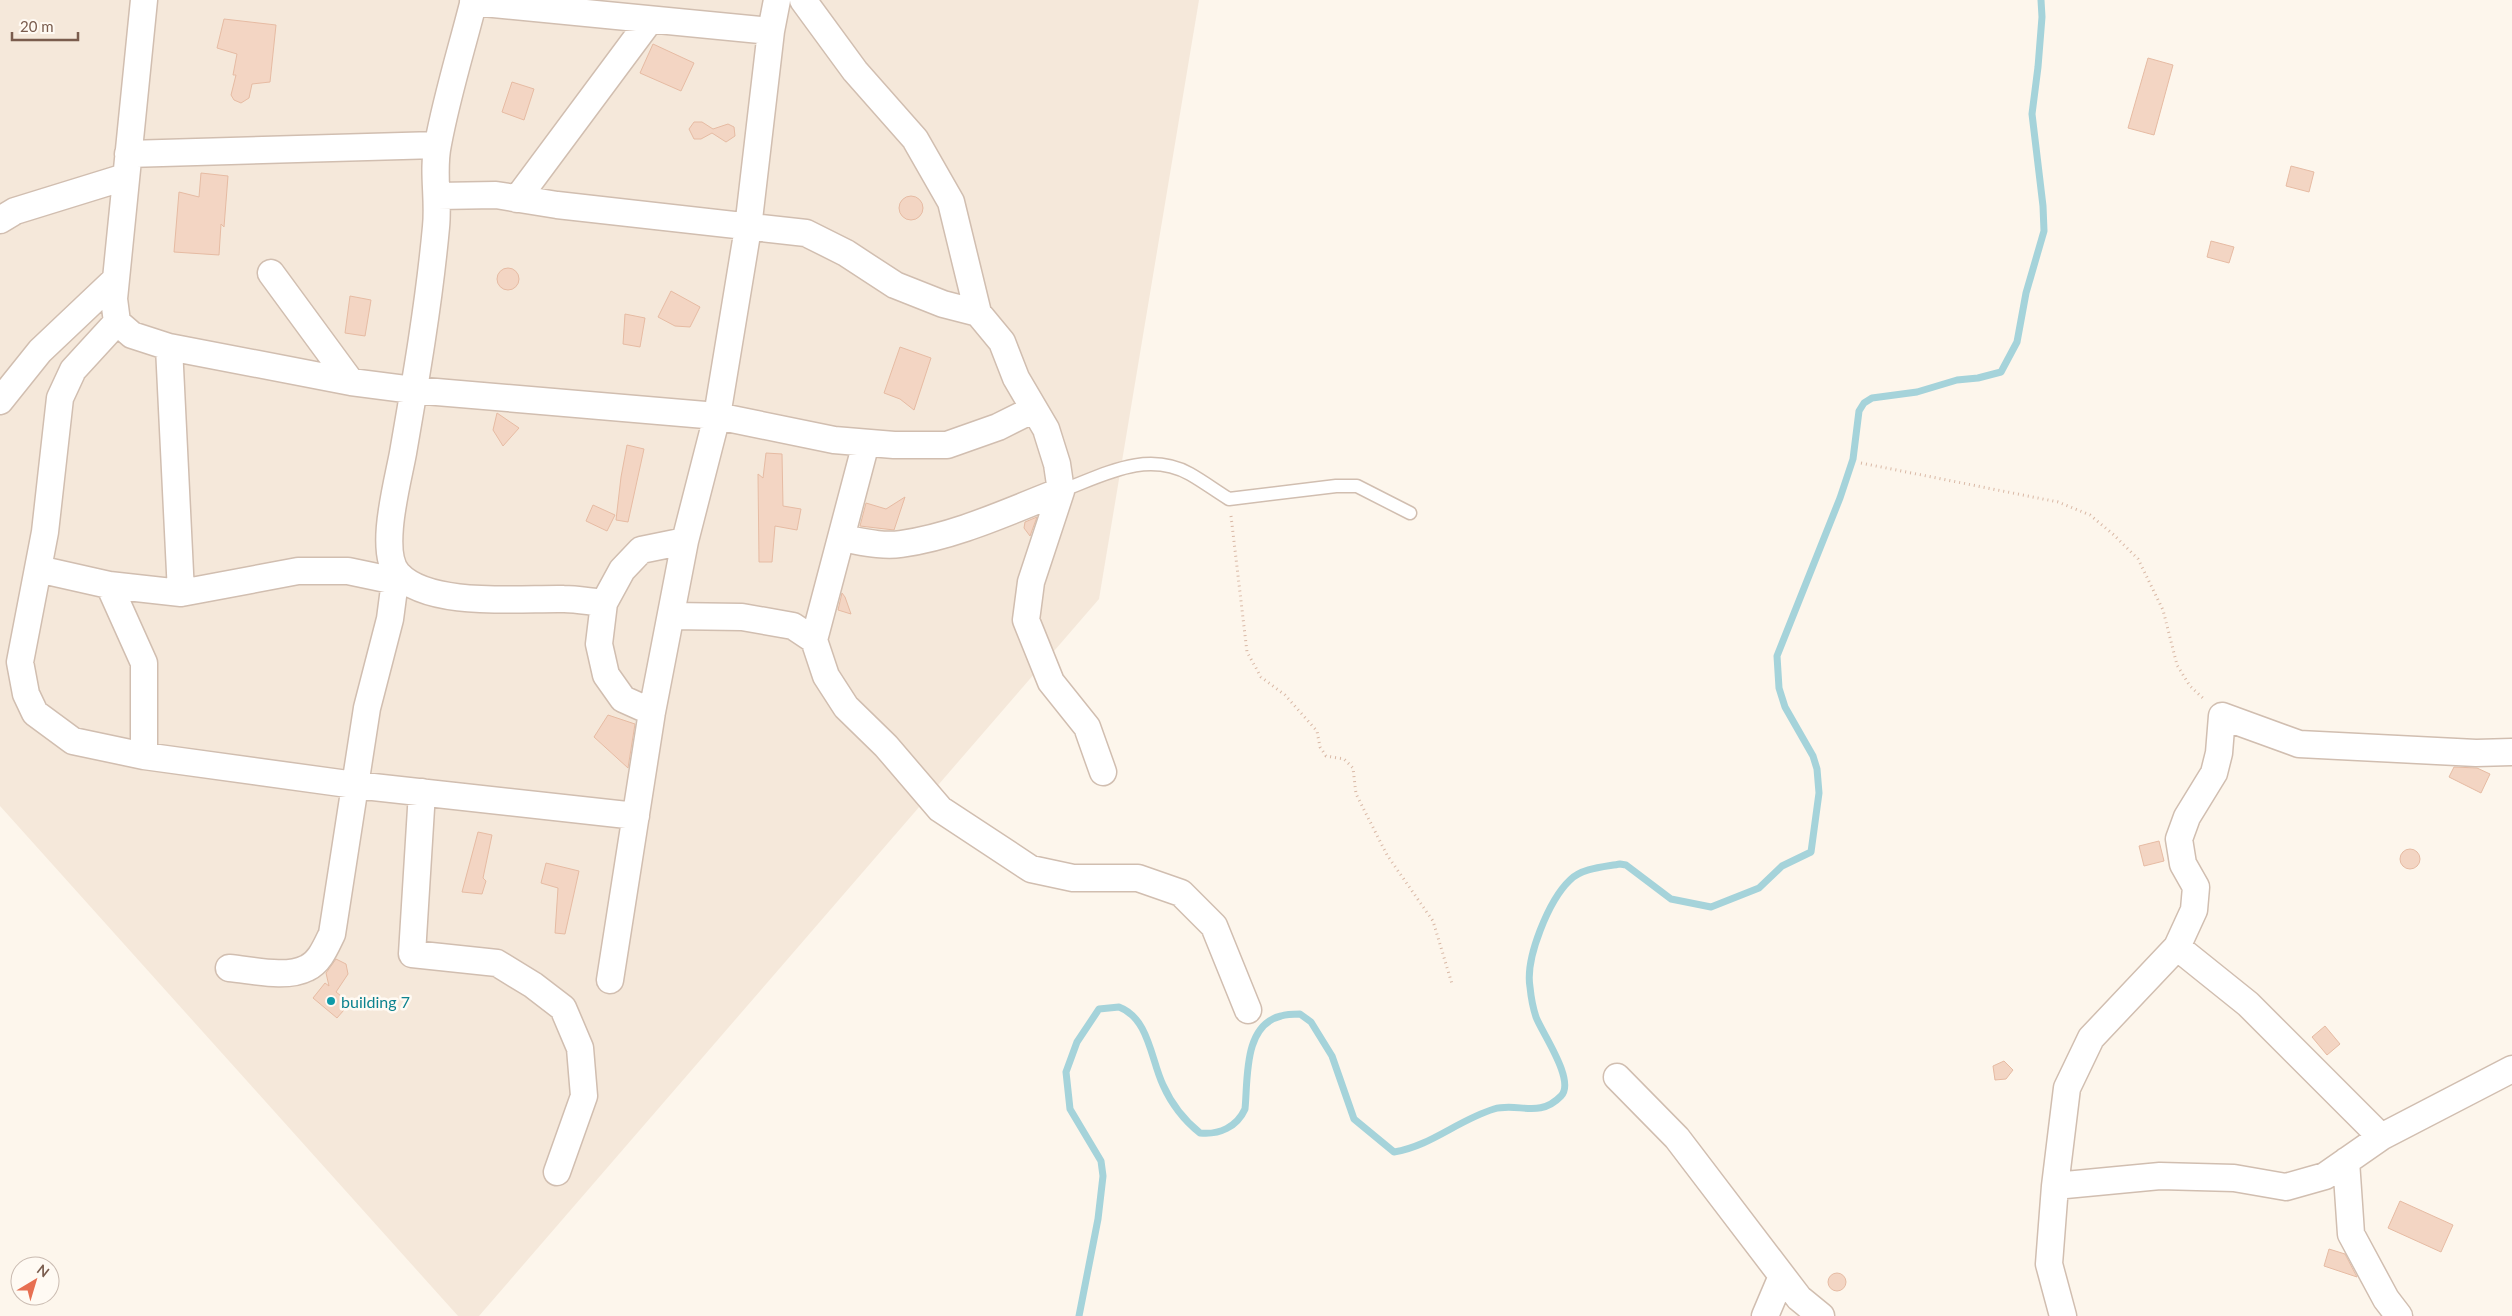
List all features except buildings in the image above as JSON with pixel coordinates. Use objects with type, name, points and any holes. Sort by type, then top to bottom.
[{"type":"street","points":[[144,0],[114,280],[117,322],[132,335],[169,347],[350,382],[414,390],[717,416],[834,440],[947,445],[998,427],[1034,409]]},
{"type":"street","points":[[610,980],[652,712],[684,541],[717,416],[748,228],[771,31],[777,0]]},
{"type":"street","points":[[803,0],[855,71],[915,139],[951,202],[978,313],[1002,342],[1016,378],[1046,429],[1057,464],[1061,491],[1031,582],[1026,620],[1051,682],[1087,727],[1104,772]]},
{"type":"street","points":[[403,583],[390,558],[390,529],[414,390],[436,226],[438,196],[435,172],[437,145],[473,1],[771,31]]},
{"type":"street","points":[[517,199],[650,20]]},
{"type":"street","points":[[0,220],[15,211],[126,165],[437,145]]},
{"type":"street","points":[[438,196],[496,195],[748,228],[806,233],[846,253],[895,285],[943,304],[978,313]]},
{"type":"street","points":[[271,273],[350,382]]},
{"type":"street","points":[[0,401],[40,351],[114,280]]},
{"type":"street","points":[[117,322],[73,370],[60,398],[55,450],[38,569],[10,656],[35,713],[73,741],[144,756],[355,785],[636,816]]},
{"type":"street","points":[[169,347],[181,593]]},
{"type":"street","points":[[866,442],[814,640],[826,676],[846,707],[886,746],[940,809],[1031,869],[1073,878],[1138,878],[1181,893],[1214,926],[1248,1010]]},
{"type":"street","points":[[840,538],[876,544],[900,544],[964,529],[1061,491]]},
{"type":"street","points":[[652,712],[623,699],[606,675],[599,644],[604,604],[622,570],[642,550],[684,541]]},
{"type":"street","points":[[38,569],[109,585],[181,593],[298,571],[348,571],[403,583],[445,596],[494,600],[566,599],[604,604]]},
{"type":"street","points":[[229,968],[286,973],[307,968],[321,956],[332,934],[367,708],[390,619],[403,583]]},
{"type":"street","points":[[109,585],[144,663],[144,756]]},
{"type":"street","points":[[671,616],[742,617],[793,626],[814,640]]},
{"type":"street","points":[[2063,1316],[2050,1264],[2055,1186],[2066,1088],[2091,1038],[2177,947],[2194,910],[2196,887],[2183,864],[2179,839],[2187,817],[2214,773],[2219,753],[2222,716],[2299,744],[2476,753],[2512,752]]},
{"type":"street","points":[[422,792],[412,954],[497,963],[533,985],[562,1008],[580,1048],[584,1096],[557,1172]]},
{"type":"street","points":[[2177,947],[2248,1004],[2381,1137]]},
{"type":"street","points":[[2055,1186],[2160,1176],[2234,1178],[2286,1187],[2325,1176],[2381,1137],[2512,1069]]},
{"type":"street","points":[[1617,1077],[1677,1138],[1799,1298],[1821,1316]]},
{"type":"street","points":[[2346,1161],[2352,1234],[2386,1300],[2399,1316]]},
{"type":"street","points":[[1765,1316],[1782,1276]]},
{"type":"lane","points":[[1061,491],[1134,464],[1158,463],[1189,473],[1229,499],[1336,486],[1357,486],[1410,513]]},
{"type":"path","points":[[1861,463],[2058,502],[2090,515],[2114,534],[2138,559],[2163,610],[2177,665],[2190,686],[2222,716]]},
{"type":"path","points":[[1229,499],[1247,652],[1256,672],[1285,695],[1317,731],[1320,747],[1326,756],[1344,759],[1353,768],[1356,794],[1388,855],[1432,921],[1452,984]]},
{"type":"shaded area","points":[[0,0],[1199,0],[1099,599],[479,1316],[458,1316],[0,806]]},
{"type":"waterway","points":[[1079,1316],[1098,1219],[1103,1176],[1101,1161],[1070,1109],[1066,1072],[1077,1042],[1099,1009],[1119,1007],[1129,1012],[1137,1020],[1148,1041],[1159,1075],[1170,1098],[1189,1123],[1200,1133],[1214,1133],[1227,1128],[1237,1121],[1245,1109],[1250,1055],[1260,1030],[1269,1021],[1281,1016],[1300,1014],[1311,1022],[1332,1056],[1354,1119],[1394,1152],[1432,1139],[1494,1109],[1503,1107],[1545,1107],[1561,1096],[1564,1089],[1564,1080],[1556,1057],[1536,1017],[1529,975],[1540,930],[1554,901],[1562,889],[1575,876],[1594,869],[1620,864],[1626,865],[1671,899],[1711,907],[1759,888],[1782,866],[1811,852],[1819,793],[1817,769],[1813,756],[1785,707],[1779,688],[1777,656],[1840,498],[1853,459],[1859,411],[1864,403],[1872,398],[1917,392],[1957,380],[1978,378],[2001,372],[2017,342],[2026,293],[2044,231],[2043,206],[2032,114],[2042,17],[2041,0]]},
{"type":"place","name":"building 7","points":[[331,1001]]}]
